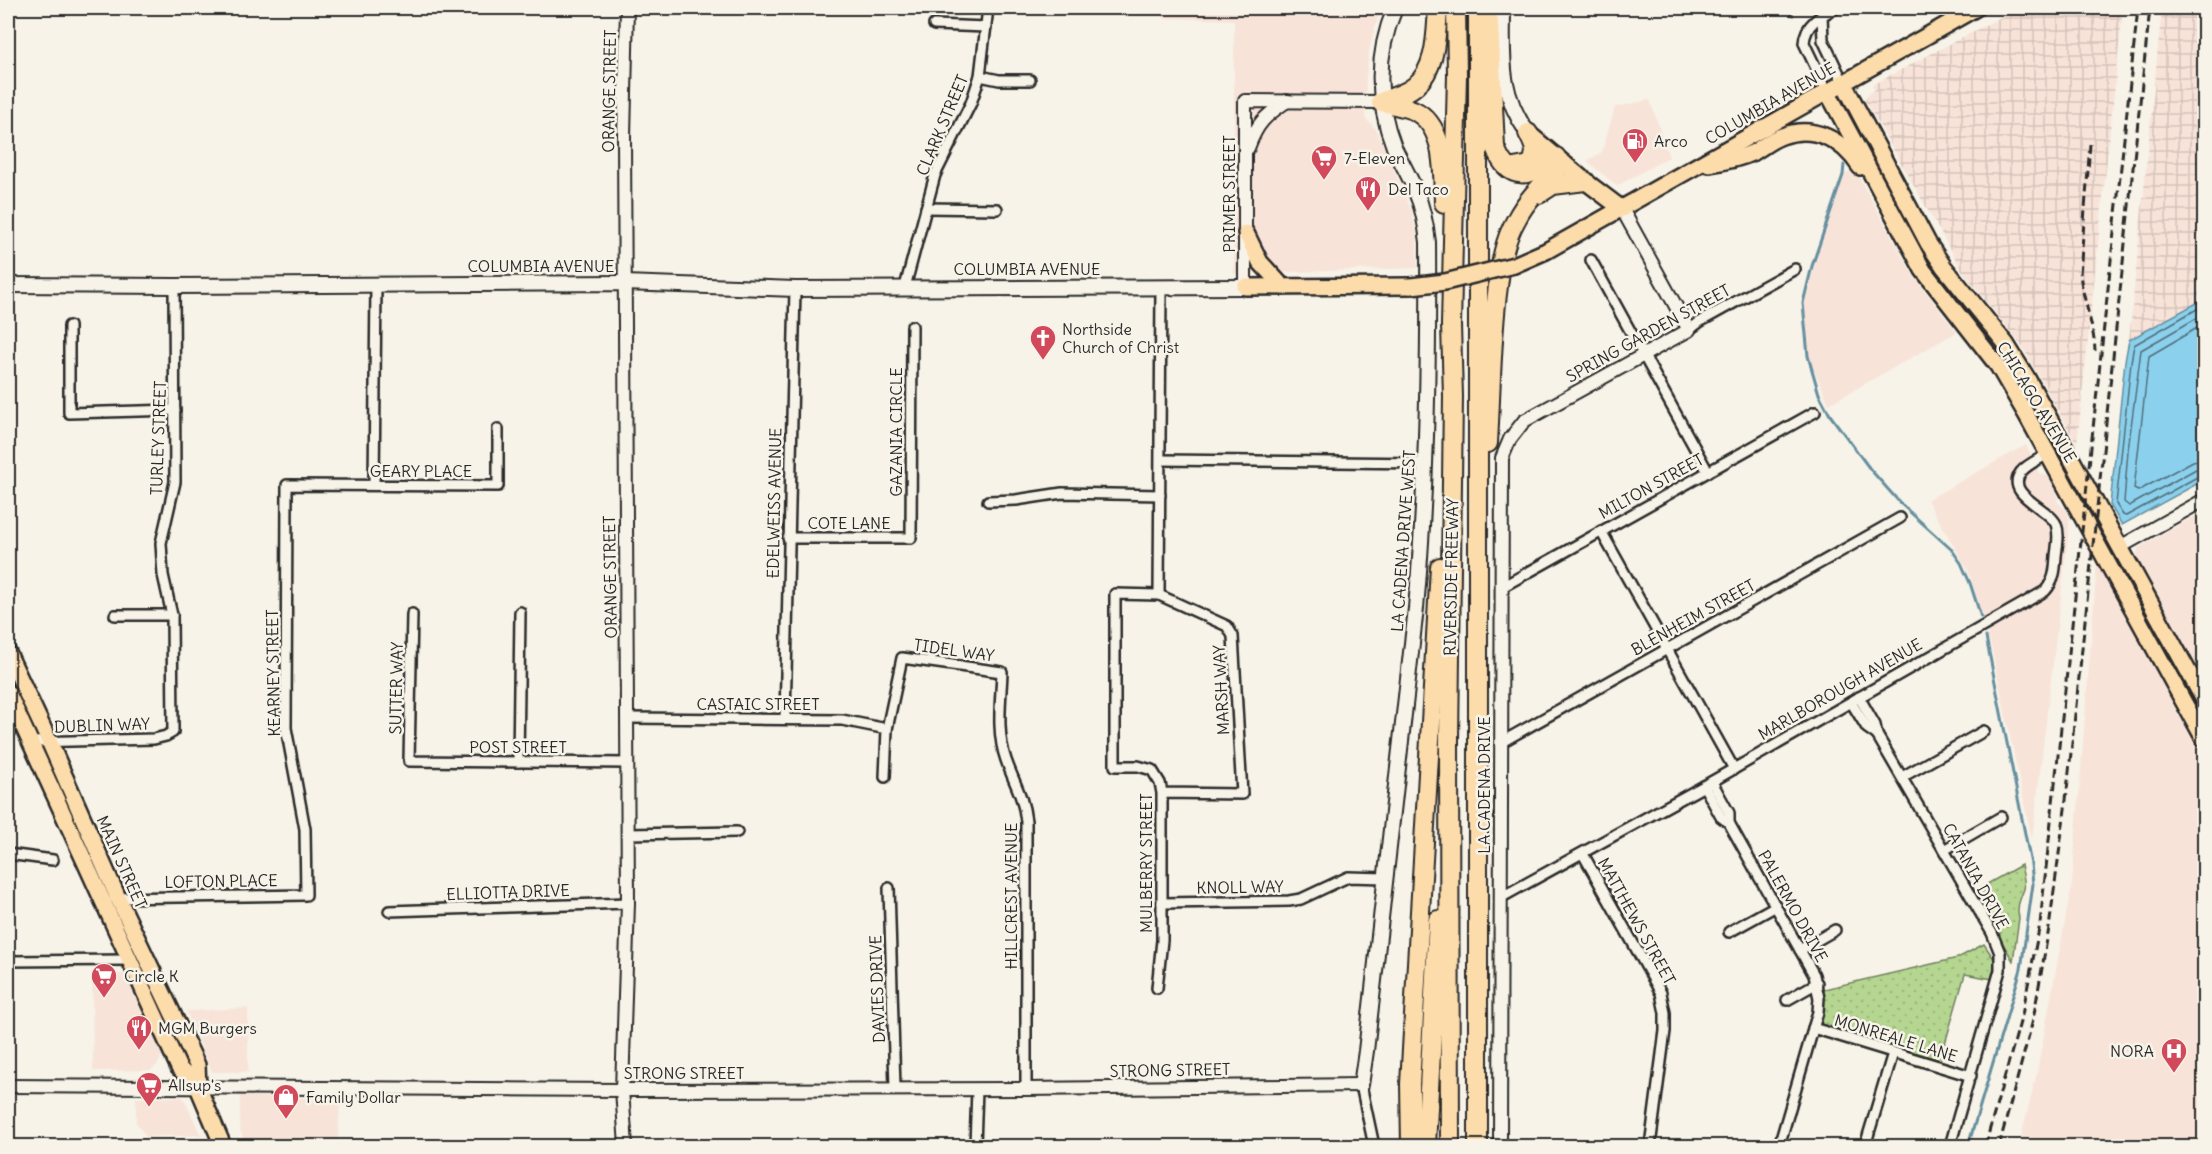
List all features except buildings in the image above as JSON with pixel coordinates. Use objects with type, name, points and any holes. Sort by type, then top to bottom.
[{"type":"highway","points":[[1381,102],[1414,87],[1424,77],[1431,64],[1437,31],[1438,8]]},
{"type":"highway","name":"RIVERSIDE FREEWAY","points":[[1450,1146],[1449,742],[1453,396],[1451,325],[1457,86],[1456,8]]},
{"type":"highway","name":"RIVERSIDE FREEWAY","points":[[1478,8],[1478,1146]]},
{"type":"highway","points":[[1487,8],[1495,147],[1504,164],[1518,174],[1528,174],[1559,160]]},
{"type":"highway","points":[[1381,102],[1412,110],[1423,116],[1431,124],[1437,137],[1440,149],[1443,199],[1445,300],[1451,325]]},
{"type":"highway","points":[[1504,164],[1514,168],[1530,165],[1536,153],[1528,133]]},
{"type":"highway","points":[[1477,519],[1487,466],[1492,327],[1503,251],[1515,221],[1527,201],[1559,160]]},
{"type":"highway","points":[[1527,201],[1553,185],[1584,181]]},
{"type":"highway","points":[[1411,1146],[1410,1084],[1428,749],[1453,396]]},
{"type":"highway","points":[[1426,1146],[1449,742]]},
{"type":"main road","name":"LA CADENA DRIVE WEST","points":[[1361,1085],[1416,609],[1423,537],[1429,411],[1428,242],[1424,216],[1391,138],[1381,102],[1381,56],[1395,8]]},
{"type":"main road","points":[[1503,8],[1504,72],[1508,97],[1516,115],[1528,133],[1584,181],[1622,209]]},
{"type":"main road","name":"COLUMBIA AVENUE","points":[[8,285],[624,283],[795,289],[1245,288],[1412,286],[1456,280],[1514,265],[1546,251],[1976,8]]},
{"type":"main road","name":"CHICAGO AVENUE","points":[[1843,82],[1928,243],[1944,267],[2006,344],[2064,444],[2205,700]]},
{"type":"main road","name":"CHICAGO AVENUE","points":[[1827,91],[1923,270],[1998,366],[2205,739]]},
{"type":"main road","points":[[1697,165],[1752,153],[1781,136],[1802,131],[1828,135],[1856,160],[1877,195],[1888,206]]},
{"type":"main road","points":[[1246,233],[1260,262],[1283,287]]},
{"type":"main road","points":[[2048,454],[2064,444]]},
{"type":"main road","points":[[2120,547],[2115,555],[2136,594],[2141,623]]},
{"type":"main road","name":"MAIN STREET","points":[[8,653],[118,898],[138,960],[179,1068],[198,1087],[223,1146]]},
{"type":"main road","name":"MAIN STREET","points":[[8,693],[100,898],[138,960]]},
{"type":"street","name":"ORANGE STREET","points":[[626,1146],[622,1090],[628,903],[624,283],[627,8]]},
{"type":"street","name":"CLARK STREET","points":[[905,287],[935,175],[971,103],[980,76],[988,8]]},
{"type":"street","points":[[1827,91],[1804,44],[1807,30],[1822,15],[1836,8]]},
{"type":"street","points":[[1822,15],[1822,40],[1843,82]]},
{"type":"street","points":[[934,25],[986,27]]},
{"type":"street","points":[[980,76],[999,80],[1030,80]]},
{"type":"street","name":"PRIMER STREET","points":[[1245,288],[1245,101],[1287,101]]},
{"type":"street","points":[[1246,154],[1256,127],[1287,101],[1381,102]]},
{"type":"street","points":[[926,208],[997,208]]},
{"type":"street","points":[[1622,209],[1689,330]]},
{"type":"street","points":[[1591,260],[1708,472]]},
{"type":"street","name":"SPRING GARDEN STREET","points":[[1518,427],[1796,269]]},
{"type":"street","points":[[374,485],[376,285]]},
{"type":"street","name":"TURLEY STREET","points":[[173,732],[172,615],[163,575],[161,543],[175,482],[174,286]]},
{"type":"street","points":[[1159,595],[1161,287]]},
{"type":"street","name":"EDELWEISS AVENUE","points":[[785,718],[795,289]]},
{"type":"street","points":[[69,326],[69,412],[175,410]]},
{"type":"street","name":"GAZANIA CIRCLE","points":[[911,538],[912,326]]},
{"type":"street","name":"MILTON STREET","points":[[1502,586],[1815,412]]},
{"type":"street","name":"LA CADENA DRIVE","points":[[1500,1146],[1502,458],[1518,427]]},
{"type":"street","name":"GEARY PLACE","points":[[287,485],[498,486],[498,429]]},
{"type":"street","name":"MARLBOROUGH AVENUE","points":[[1500,898],[1708,784],[2019,606],[2049,586],[2054,580],[2059,534],[2056,523],[2050,515],[2024,497],[2018,480],[2020,472],[2048,454]]},
{"type":"street","points":[[1161,460],[1426,463]]},
{"type":"street","name":"KEARNEY STREET","points":[[287,485],[286,728],[304,817],[306,895]]},
{"type":"street","points":[[988,501],[1016,500],[1062,493],[1160,495]]},
{"type":"street","points":[[2120,547],[2205,500]]},
{"type":"street","name":"BLENHEIM STREET","points":[[1500,743],[1900,518]]},
{"type":"street","points":[[1601,531],[1734,769]]},
{"type":"street","name":"COTE LANE","points":[[788,538],[911,538]]},
{"type":"street","name":"MARSH WAY","points":[[1115,594],[1159,595],[1227,626],[1233,636],[1242,794],[1162,793]]},
{"type":"street","name":"MULBERRY STREET","points":[[1115,594],[1115,766],[1138,766],[1152,770],[1160,783],[1162,793],[1162,940],[1157,988]]},
{"type":"street","points":[[518,762],[520,612]]},
{"type":"street","name":"SUTTER WAY","points":[[409,762],[412,614]]},
{"type":"street","points":[[115,615],[172,615]]},
{"type":"street","name":"TIDEL WAY","points":[[887,729],[902,658],[1002,672]]},
{"type":"street","name":"HILLCREST AVENUE","points":[[1002,672],[1000,720],[1002,745],[1006,760],[1022,795],[1026,821],[1026,1089]]},
{"type":"street","name":"CATANIA DRIVE","points":[[1855,700],[1875,725],[1877,735],[1992,933],[2000,953],[2000,970],[1950,1146]]},
{"type":"street","name":"CASTAIC STREET","points":[[628,718],[842,720],[887,729]]},
{"type":"street","points":[[885,777],[887,729]]},
{"type":"street","points":[[1902,777],[1984,731]]},
{"type":"street","name":"DUBLIN WAY","points":[[30,742],[154,739],[173,732]]},
{"type":"street","name":"POST STREET","points":[[409,762],[628,763]]},
{"type":"street","name":"PALERMO DRIVE","points":[[1708,784],[1729,813],[1729,823],[1817,983],[1819,998],[1813,1028],[1779,1146]]},
{"type":"street","points":[[1944,850],[2001,817]]},
{"type":"street","points":[[628,834],[737,832]]},
{"type":"street","points":[[8,854],[53,860]]},
{"type":"street","name":"MATTHEWS STREET","points":[[1583,854],[1661,993],[1665,1013],[1665,1031],[1650,1146]]},
{"type":"street","name":"KNOLL WAY","points":[[1162,903],[1289,901],[1301,899],[1348,877],[1386,878]]},
{"type":"street","name":"DAVIES DRIVE","points":[[889,888],[895,1088]]},
{"type":"street","name":"LOFTON PLACE","points":[[100,898],[306,895]]},
{"type":"street","name":"ELLIOTTA DRIVE","points":[[389,912],[628,903]]},
{"type":"street","points":[[1729,932],[1776,906]]},
{"type":"street","points":[[1800,950],[1835,930]]},
{"type":"street","points":[[8,961],[138,960]]},
{"type":"street","points":[[1787,1000],[1817,983]]},
{"type":"street","name":"MONREALE LANE","points":[[1813,1028],[1971,1076]]},
{"type":"street","points":[[1865,1146],[1893,1053]]},
{"type":"street","points":[[1361,1085],[1374,1146]]},
{"type":"street","name":"STRONG STREET","points":[[8,1086],[622,1090],[1361,1085]]},
{"type":"street","points":[[975,1146],[977,1089]]},
{"type":"shaded area","points":[[1163,8],[1383,8],[1375,26],[1369,52],[1365,118],[1376,129],[1411,209],[1417,236],[1418,268],[1234,274],[1234,20],[1163,18]]},
{"type":"shaded area","points":[[2018,8],[2123,8],[2077,444],[2023,348],[1963,272],[1865,100],[1868,94],[1875,90],[1872,85]]},
{"type":"shaded area","points":[[2162,8],[2204,8],[2204,299],[2129,340]]},
{"type":"shaded area","points":[[1650,100],[1669,157],[1617,186],[1587,161],[1602,152],[1615,107]]},
{"type":"shaded area","points":[[1855,170],[1913,275],[1957,332],[1829,404],[1808,356],[1803,304],[1812,266],[1843,175]]},
{"type":"shaded area","points":[[2026,445],[2039,473],[2049,477],[2057,492],[2058,503],[2065,508],[2070,519],[2032,840],[1992,650],[1969,572],[1927,500]]},
{"type":"shaded area","points":[[2204,511],[2204,681],[2136,558],[2138,548]]},
{"type":"shaded area","points":[[2097,563],[2204,761],[2204,1146],[2019,1146],[2037,1072],[2072,884]]},
{"type":"shaded area","points":[[92,974],[125,974],[162,1055],[158,1064],[151,1070],[93,1071]]},
{"type":"shaded area","points":[[248,1008],[248,1072],[212,1072],[186,1011]]},
{"type":"shaded area","points":[[240,1096],[340,1099],[338,1137],[334,1146],[247,1146],[240,1130]]},
{"type":"shaded area","points":[[183,1097],[201,1135],[146,1137],[136,1122],[136,1098]]},
{"type":"green space","points":[[2021,865],[2024,887],[2018,907],[2019,918],[2013,961],[1973,892]]},
{"type":"green space","points":[[1984,944],[1994,959],[1993,979],[1965,974],[1940,1061],[1821,1026],[1824,989],[1958,958]]},
{"type":"water","points":[[2204,299],[2204,480],[2122,525],[2110,505],[2129,340]]},
{"type":"waterway","points":[[1787,8],[1793,15]]},
{"type":"waterway","points":[[1844,165],[1843,175],[1812,266],[1803,303],[1808,356],[1819,394],[1830,415],[1870,469],[1901,504],[1952,550],[1970,583],[1981,617]]},
{"type":"waterway","points":[[1968,1146],[2021,969],[2033,884],[1986,637]]},
{"type":"railway","points":[[1985,1146],[2022,1015],[2040,924],[2138,8]]},
{"type":"railway","points":[[1999,1146],[2033,1020],[2049,928],[2065,809],[2150,8]]},
{"type":"railway","points":[[2090,144],[2080,274],[2095,351]]},
{"type":"place","name":"Arco","points":[[1635,164]]},
{"type":"place","name":"7-Eleven","points":[[1324,181]]},
{"type":"place","name":"Del Taco","points":[[1368,212]]},
{"type":"place","name":"Northside Church of Christ","points":[[1043,361]]},
{"type":"place","name":"Circle K","points":[[104,999]]},
{"type":"place","name":"MGM Burgers","points":[[139,1051]]},
{"type":"place","name":"NORA","points":[[2174,1074]]},
{"type":"place","name":"Allsup's","points":[[149,1108]]},
{"type":"place","name":"Family Dollar","points":[[286,1120]]}]
